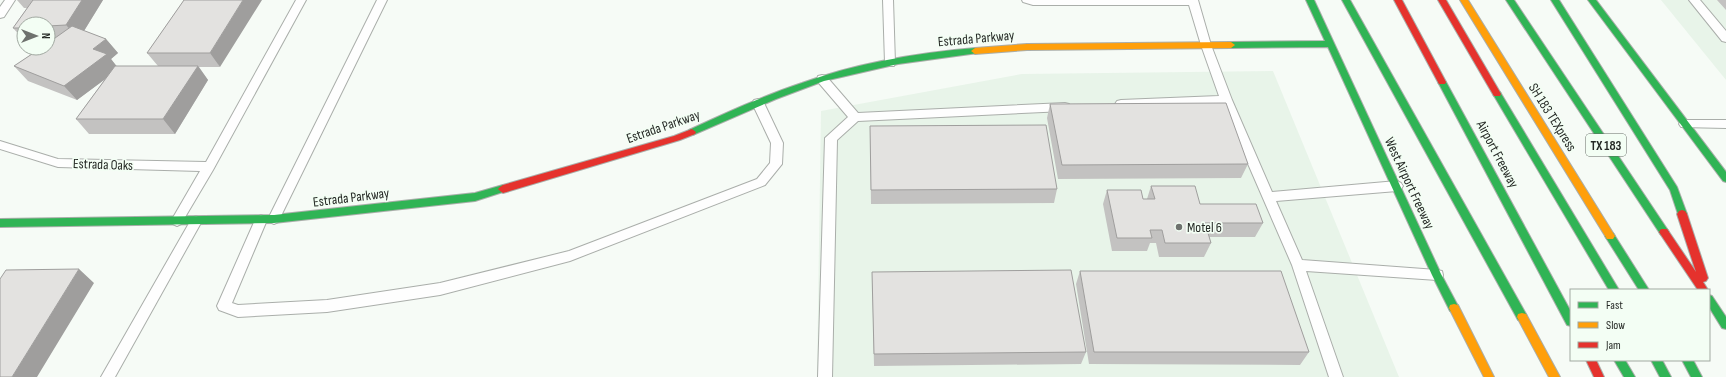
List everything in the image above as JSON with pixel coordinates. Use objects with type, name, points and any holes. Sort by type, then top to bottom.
[{"type":"main road","name":"West Airport Freeway","points":[[1310,0],[1438,275],[1489,377]]},
{"type":"main road","points":[[1346,0],[1555,377]]},
{"type":"main road","name":"Airport Freeway","points":[[1398,0],[1492,172],[1570,320]]},
{"type":"main road","points":[[1442,0],[1613,289]]},
{"type":"main road","name":"SH 183 TEXpress","points":[[1464,0],[1643,289]]},
{"type":"main road","name":"TX 183","points":[[1510,0],[1702,289]]},
{"type":"main road","points":[[1555,0],[1674,189],[1707,289]]},
{"type":"main road","points":[[1592,0],[1726,179]]},
{"type":"main road","name":"Estrada Parkway","points":[[0,223],[268,220],[475,196],[548,177],[677,138],[758,103],[822,80],[890,62],[957,52],[991,49],[1330,44]]},
{"type":"main road","points":[[1492,172],[1536,238]]},
{"type":"main road","points":[[1710,299],[1726,325]]},
{"type":"main road","points":[[1592,361],[1600,377]]},
{"type":"main road","points":[[1620,361],[1630,377]]},
{"type":"main road","points":[[1657,361],[1666,377]]},
{"type":"main road","points":[[1688,361],[1698,377]]},
{"type":"lane","points":[[0,15],[10,0]]},
{"type":"lane","points":[[177,221],[209,167],[301,0]]},
{"type":"lane","points":[[382,0],[224,306],[238,311],[327,306],[440,289],[570,256],[761,182],[776,164],[777,143],[758,103]]},
{"type":"lane","points":[[888,0],[890,62]]},
{"type":"lane","points":[[1026,0],[1033,2],[1193,1],[1206,45],[1226,100],[1298,265],[1336,377]]},
{"type":"lane","points":[[1694,0],[1726,38]]},
{"type":"lane","points":[[822,80],[855,117]]},
{"type":"lane","points":[[1109,105],[1226,100]]},
{"type":"lane","points":[[825,377],[831,138],[855,117],[1078,106]]},
{"type":"lane","points":[[1685,124],[1726,124]]},
{"type":"lane","name":"Estrada Oaks","points":[[0,145],[58,163],[209,167]]},
{"type":"lane","points":[[1268,196],[1397,186]]},
{"type":"lane","points":[[108,377],[196,221]]},
{"type":"lane","points":[[1298,265],[1438,275]]},
{"type":"shaded area","points":[[1661,0],[1726,0],[1726,80]]},
{"type":"shaded area","points":[[1273,71],[1399,377],[817,377],[821,111],[1022,74]]},
{"type":"building","points":[[33,0],[82,0],[66,25],[56,26],[56,16],[22,16]]},
{"type":"building","points":[[184,0],[243,0],[210,53],[147,53]]},
{"type":"building","points":[[72,26],[106,39],[93,49],[107,54],[64,86],[14,66],[29,56],[56,56],[56,37]]},
{"type":"building","points":[[115,66],[198,66],[163,119],[76,119]]},
{"type":"building","points":[[1226,103],[1248,164],[1062,165],[1050,104]]},
{"type":"building","points":[[1046,125],[1057,189],[871,190],[870,126]]},
{"type":"building","points":[[1151,186],[1195,186],[1200,204],[1256,204],[1263,223],[1205,223],[1211,243],[1165,243],[1162,230],[1150,230],[1152,238],[1117,238],[1107,190],[1141,190],[1143,199],[1155,199]]},
{"type":"building","points":[[79,269],[12,377],[0,377],[0,279],[6,270]]},
{"type":"building","points":[[1071,270],[1086,352],[874,354],[872,272]]},
{"type":"building","points":[[1080,271],[1281,271],[1309,352],[1094,352]]},
{"type":"traffic: fast","points":[[1310,0],[1437,275],[1454,308]]},
{"type":"traffic: fast","points":[[1346,0],[1522,317]]},
{"type":"traffic: fast","points":[[1510,0],[1664,232]]},
{"type":"traffic: fast","points":[[1555,0],[1674,189],[1682,214]]},
{"type":"traffic: fast","points":[[1592,0],[1726,179]]},
{"type":"traffic: fast","points":[[1231,45],[1330,44]]},
{"type":"traffic: fast","points":[[692,132],[773,96],[822,79],[859,69],[898,61],[956,52],[975,51]]},
{"type":"traffic: fast","points":[[1442,82],[1570,320]]},
{"type":"traffic: fast","points":[[1497,94],[1613,289]]},
{"type":"traffic: fast","points":[[0,223],[274,219],[475,197],[503,189]]},
{"type":"traffic: fast","points":[[1610,236],[1643,289]]},
{"type":"traffic: fast","points":[[1710,301],[1726,325]]},
{"type":"traffic: fast","points":[[1620,361],[1630,377]]},
{"type":"traffic: fast","points":[[1657,361],[1666,377]]},
{"type":"traffic: fast","points":[[1688,361],[1697,377]]},
{"type":"traffic: slow","points":[[1464,0],[1610,236]]},
{"type":"traffic: slow","points":[[975,51],[1027,47],[1231,45]]},
{"type":"traffic: slow","points":[[1454,308],[1489,377]]},
{"type":"traffic: slow","points":[[1522,317],[1555,377]]},
{"type":"traffic: jam","points":[[1398,0],[1442,82]]},
{"type":"traffic: jam","points":[[1442,0],[1497,94]]},
{"type":"traffic: jam","points":[[503,189],[677,138],[692,132]]},
{"type":"traffic: jam","points":[[1682,214],[1703,278]]},
{"type":"traffic: jam","points":[[1664,232],[1702,289]]},
{"type":"traffic: jam","points":[[1591,361],[1599,377]]},
{"type":"place","name":"Motel 6","points":[[1179,227]]}]
